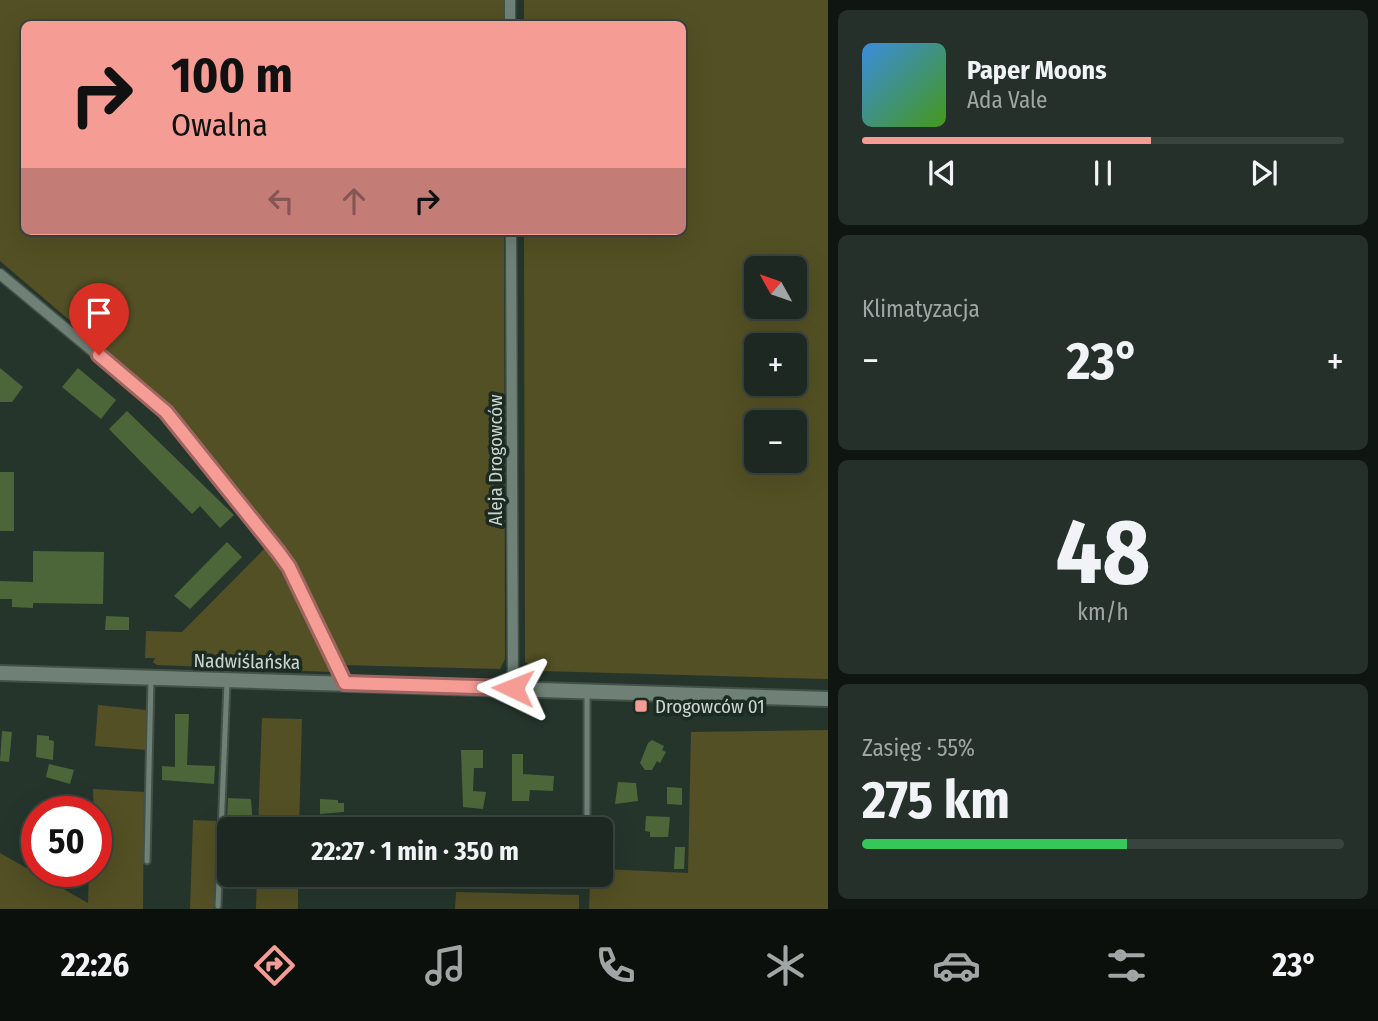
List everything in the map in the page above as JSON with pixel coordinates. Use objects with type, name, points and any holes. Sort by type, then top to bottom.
[{"type":"main road","name":"Nadwiślańska","points":[[0,673],[828,699]]},
{"type":"street","points":[[510,0],[510,21]]},
{"type":"street","name":"Aleja Drogowców","points":[[511,235],[513,688]]},
{"type":"street","points":[[0,274],[166,412],[289,567],[345,683]]},
{"type":"lane","points":[[147,861],[151,678]]},
{"type":"lane","points":[[218,906],[227,680]]},
{"type":"lane","points":[[587,691],[587,817]]},
{"type":"shaded area","points":[[0,0],[504,0],[504,21],[21,21],[21,235],[504,235],[505,659],[500,669],[339,665],[288,552],[204,451],[136,377],[0,261]]},
{"type":"shaded area","points":[[524,0],[828,0],[828,679],[541,671],[525,662],[524,235],[686,235],[686,21],[524,21]]},
{"type":"shaded area","points":[[268,545],[331,672],[157,665],[153,662],[155,658],[145,658],[146,631],[182,632]]},
{"type":"shaded area","points":[[98,705],[147,710],[147,750],[95,746]]},
{"type":"shaded area","points":[[262,718],[302,719],[299,817],[258,817]]},
{"type":"shaded area","points":[[828,730],[828,909],[589,909],[590,887],[613,887],[613,869],[688,873],[691,732]]},
{"type":"shaded area","points":[[93,789],[144,792],[143,909],[0,909],[0,853],[21,865],[21,887],[60,887],[88,903],[89,887],[112,887],[112,796],[93,796]]},
{"type":"shaded area","points":[[193,820],[216,821],[214,909],[190,909]]},
{"type":"shaded area","points":[[257,887],[298,887],[298,909],[256,909]]},
{"type":"shaded area","points":[[456,892],[579,895],[579,909],[455,909]]},
{"type":"building","points":[[0,368],[23,387],[12,402],[0,402]]},
{"type":"building","points":[[78,368],[116,400],[101,419],[62,387]]},
{"type":"building","points":[[127,411],[234,515],[220,528],[200,506],[192,514],[109,429]]},
{"type":"building","points":[[0,472],[14,472],[14,531],[0,531]]},
{"type":"building","points":[[227,542],[242,557],[190,609],[174,596]]},
{"type":"building","points":[[33,551],[104,552],[103,604],[33,603],[33,608],[12,607],[12,599],[0,599],[0,581],[33,582]]},
{"type":"building","points":[[106,616],[129,617],[129,630],[105,630]]},
{"type":"building","points":[[175,714],[189,714],[187,765],[215,766],[214,784],[162,780],[162,766],[175,767]]},
{"type":"building","points":[[2,731],[12,732],[9,762],[0,761]]},
{"type":"building","points":[[37,735],[49,736],[49,740],[54,741],[53,760],[36,757]]},
{"type":"building","points":[[652,740],[664,746],[662,750],[666,752],[652,770],[645,770],[640,763],[648,743]]},
{"type":"building","points":[[461,750],[483,750],[483,768],[474,768],[473,791],[486,792],[483,809],[463,807]]},
{"type":"building","points":[[512,754],[523,754],[523,774],[554,776],[553,791],[530,790],[529,801],[512,801]]},
{"type":"building","points":[[49,764],[74,770],[70,784],[46,777]]},
{"type":"building","points":[[618,782],[636,783],[638,801],[615,804]]},
{"type":"building","points":[[667,787],[682,788],[682,805],[667,804]]},
{"type":"building","points":[[228,798],[251,799],[252,817],[227,817]]},
{"type":"building","points":[[320,799],[344,803],[344,812],[320,814]]},
{"type":"building","points":[[646,816],[670,817],[668,837],[650,837],[650,832],[645,831]]},
{"type":"building","points":[[675,847],[685,847],[684,869],[674,869]]},
{"type":"place","name":"Drogowców 01","points":[[641,706]]},
{"type":"route","points":[[99,355],[166,412],[279,553],[289,567],[345,683],[513,688]]}]
